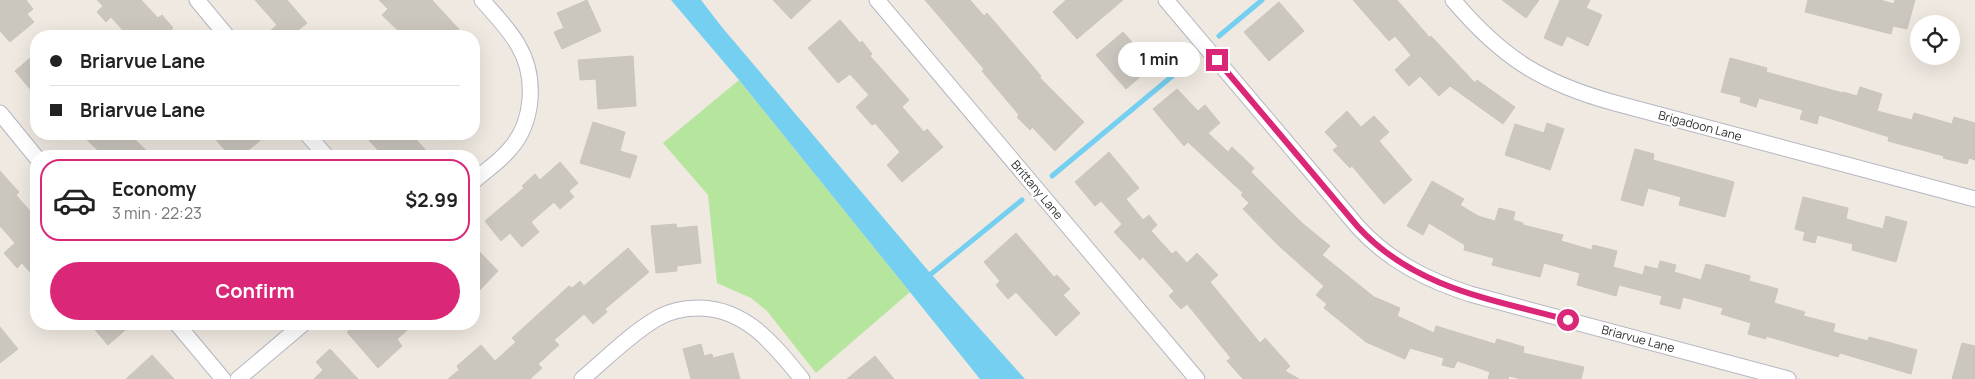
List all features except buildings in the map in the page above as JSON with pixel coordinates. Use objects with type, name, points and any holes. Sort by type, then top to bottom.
[{"type":"street","points":[[197,0],[222,30]]},
{"type":"street","points":[[480,176],[515,143],[527,116],[530,96],[529,76],[522,51],[482,0]]},
{"type":"street","name":"Brittany Lane","points":[[877,0],[1197,379]]},
{"type":"street","name":"Briarvue Lane","points":[[1166,0],[1358,227],[1379,248],[1407,268],[1435,282],[1470,294],[1788,379]]},
{"type":"street","name":"Brigadoon Lane","points":[[1454,0],[1484,34],[1505,53],[1536,74],[1570,90],[1975,199]]},
{"type":"street","points":[[0,113],[31,150]]},
{"type":"street","points":[[312,140],[321,150]]},
{"type":"street","points":[[582,379],[635,334],[657,319],[676,310],[696,308],[720,310],[752,325],[772,344],[802,379]]},
{"type":"street","points":[[182,330],[223,379]]},
{"type":"street","points":[[238,379],[296,330]]},
{"type":"green space","points":[[739,80],[910,292],[816,373],[767,311],[751,298],[717,283],[708,195],[663,143]]},
{"type":"water","points":[[671,0],[701,0],[931,274],[1025,379],[980,379],[739,80]]},
{"type":"waterway","points":[[1219,36],[1262,0]]},
{"type":"waterway","points":[[1052,176],[1194,58]]},
{"type":"waterway","points":[[931,274],[1022,200]]},
{"type":"route","points":[[1217,60],[1358,227],[1393,259],[1422,276],[1450,288],[1568,320]]}]
